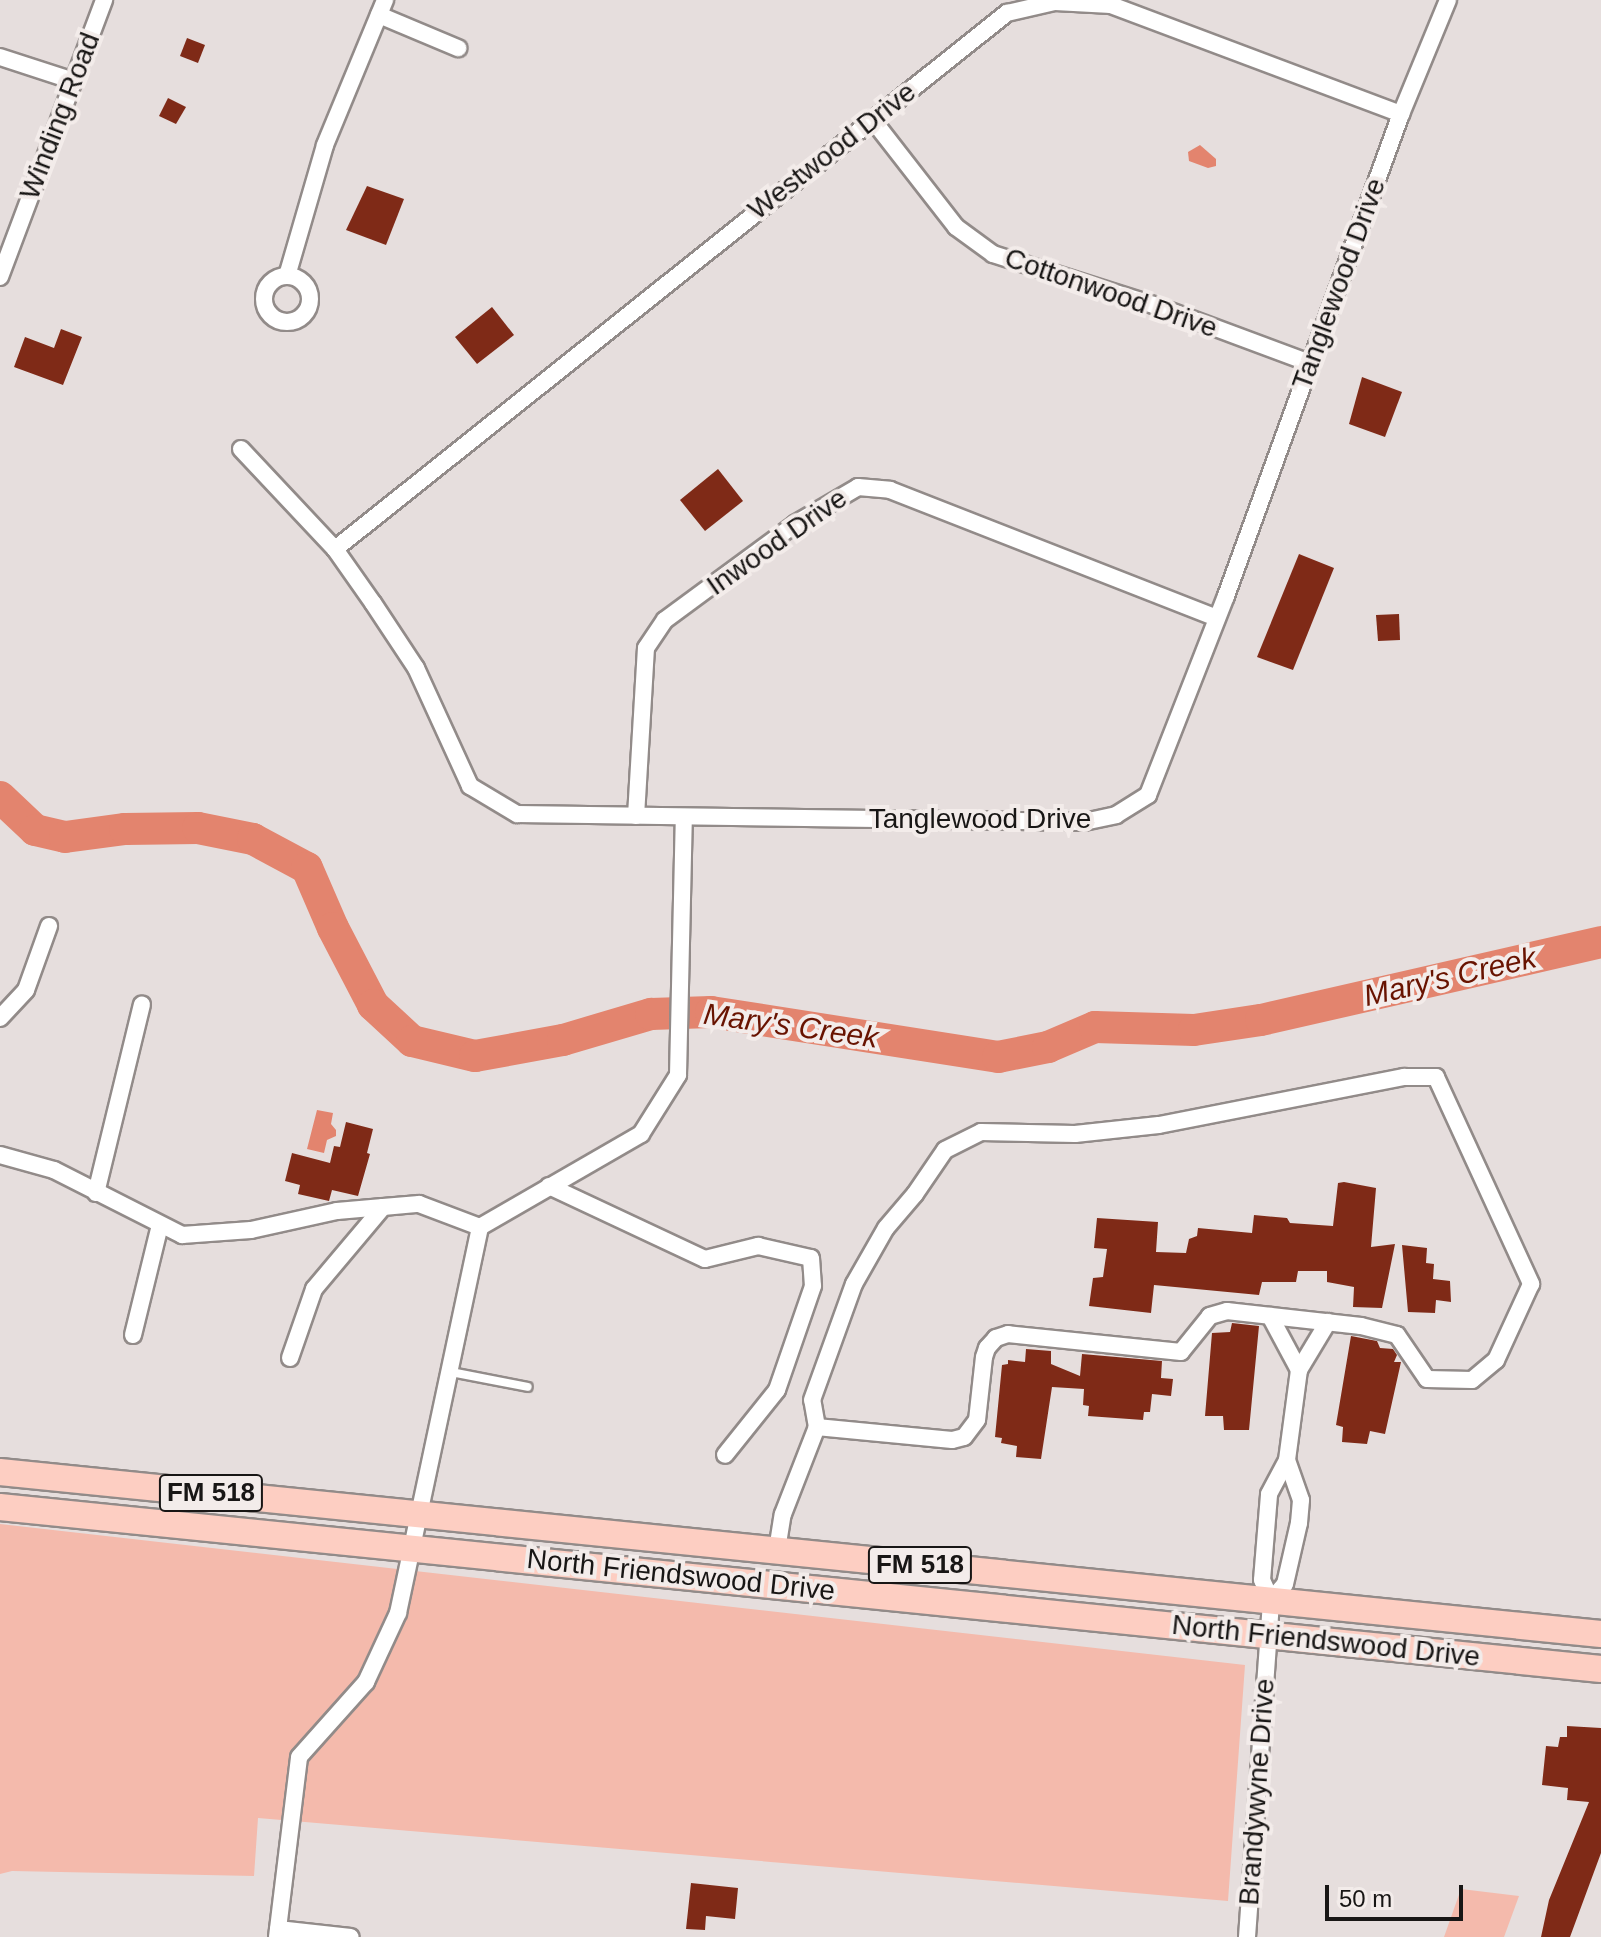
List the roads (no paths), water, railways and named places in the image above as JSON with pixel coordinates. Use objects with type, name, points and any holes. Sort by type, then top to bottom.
[{"type":"main road","name":"North Friendswood Drive","points":[[0,1472],[1601,1634]]},
{"type":"main road","name":"North Friendswood Drive","points":[[0,1507],[1601,1669]]},
{"type":"street","name":"Winding Road","points":[[0,277],[104,0]]},
{"type":"street","name":"Tanglewood Drive","points":[[241,449],[335,549],[416,668],[470,786],[517,814],[1084,822],[1116,815],[1148,795],[1217,618],[1401,114],[1448,0]]},
{"type":"street","name":"Westwood Drive","points":[[335,549],[1007,13],[1055,2],[1111,5],[1401,114]]},
{"type":"street","points":[[287,276],[325,145],[382,8],[458,48]]},
{"type":"street","points":[[0,57],[74,81]]},
{"type":"street","name":"Cottonwood Drive","points":[[872,119],[956,227],[993,254],[1154,305],[1310,363]]},
{"type":"street","name":"Inwood Drive","points":[[636,816],[646,648],[665,620],[795,524],[858,487],[890,490],[1217,618]]},
{"type":"street","points":[[351,1937],[278,1933],[299,1757],[366,1682],[398,1613],[480,1227],[641,1134],[678,1075],[684,817]]},
{"type":"street","points":[[0,1018],[26,990],[49,926]]},
{"type":"street","points":[[96,1193],[142,1005]]},
{"type":"street","points":[[777,1550],[783,1514],[817,1427],[812,1400],[854,1284],[886,1228],[915,1194],[945,1150],[981,1132],[1075,1134],[1159,1125],[1404,1077],[1436,1077],[1531,1284],[1496,1360],[1472,1380],[1427,1379],[1397,1335],[1328,1322],[1227,1311],[1210,1316],[1181,1352],[1008,1334],[996,1338],[987,1348],[977,1420],[964,1437],[952,1440],[817,1427]]},
{"type":"street","points":[[0,1155],[54,1170],[182,1235],[237,1231],[337,1211],[419,1204],[480,1227]]},
{"type":"street","points":[[549,1186],[705,1259],[758,1246],[811,1258],[813,1286],[777,1390],[725,1455]]},
{"type":"street","points":[[290,1358],[314,1289],[383,1207]]},
{"type":"street","points":[[133,1335],[160,1225]]},
{"type":"street","points":[[1270,1316],[1299,1370]]},
{"type":"street","points":[[1287,1460],[1301,1500],[1299,1523],[1285,1584],[1271,1600],[1262,1580],[1269,1494],[1287,1460],[1299,1370],[1328,1322]]},
{"type":"street","name":"Brandywyne Drive","points":[[1247,1937],[1271,1600]]},
{"type":"lane","points":[[451,1372],[528,1387]]},
{"type":"waterway","name":"Mary's Creek","points":[[0,797],[35,830],[65,837],[125,829],[198,828],[253,839],[307,868],[333,928],[373,1005],[412,1041],[475,1056],[563,1040],[651,1014],[711,1012],[998,1057],[1048,1047],[1095,1027],[1194,1030],[1261,1020],[1601,942]]}]
